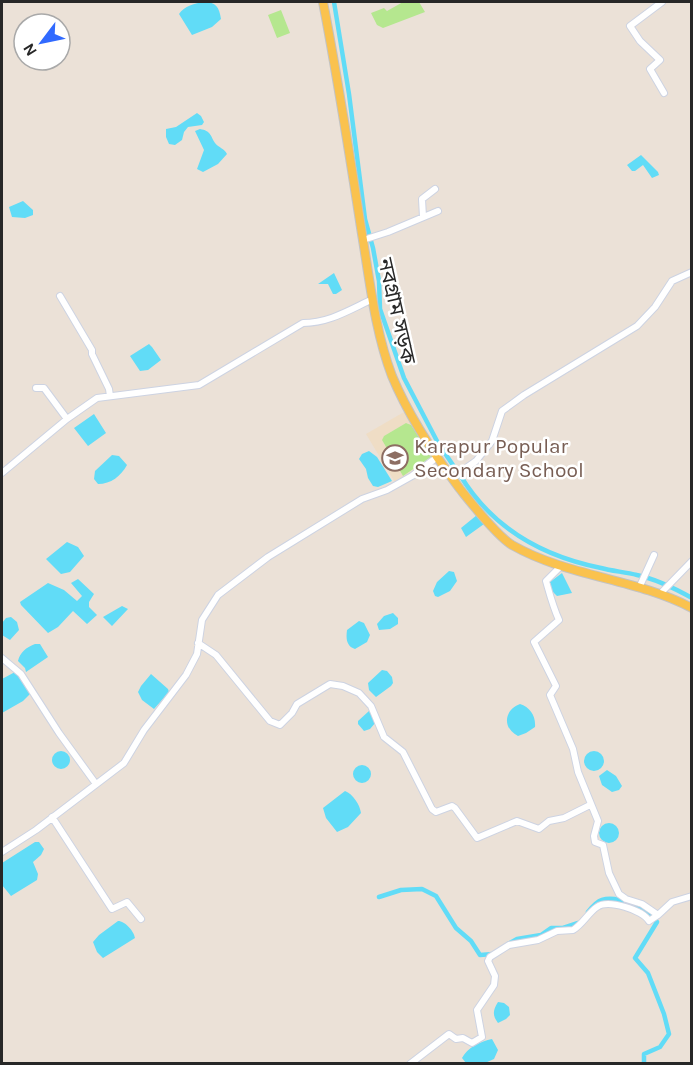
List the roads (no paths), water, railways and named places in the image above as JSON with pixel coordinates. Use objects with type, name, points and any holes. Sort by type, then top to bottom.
[{"type":"main road","name":"নবগ্রাম সড়ক","points":[[323,2],[342,101],[377,326],[392,376],[412,418],[436,458],[471,504],[510,544],[560,567],[640,584],[692,608]]},
{"type":"street","points":[[662,2],[630,26],[640,41],[660,60],[650,69],[664,93]]},
{"type":"street","points":[[423,217],[422,199],[435,189]]},
{"type":"street","points":[[363,240],[438,212]]},
{"type":"street","points":[[452,478],[476,461],[492,441],[502,411],[524,395],[637,326],[655,307],[672,280],[692,272]]},
{"type":"street","points":[[60,296],[92,350],[110,396]]},
{"type":"street","points":[[2,474],[67,419],[97,398],[199,385],[303,323],[330,320],[373,299]]},
{"type":"street","points":[[36,388],[44,388],[67,419]]},
{"type":"street","points":[[2,852],[36,830],[124,763],[144,730],[186,675],[197,654],[202,620],[218,595],[276,552],[362,499],[387,490],[412,476],[436,458]]},
{"type":"street","points":[[640,584],[654,555]]},
{"type":"street","points":[[660,594],[692,561]]},
{"type":"street","points":[[560,567],[546,581],[559,620],[534,642],[556,686],[550,695],[573,749],[578,772],[598,821],[595,842],[603,845],[609,873],[619,894],[642,904],[658,915]]},
{"type":"street","points":[[198,643],[216,655],[270,721],[275,724],[280,724],[292,713],[297,704],[330,684],[352,688],[375,712],[384,737],[403,752],[432,809],[436,812],[452,806],[477,838],[517,821],[539,829],[549,821],[564,819],[590,805]]},
{"type":"street","points":[[2,658],[21,674],[59,733],[96,784]]},
{"type":"street","points":[[52,817],[112,909],[127,902],[141,919]]},
{"type":"street","points":[[410,1064],[449,1034],[456,1040],[463,1038],[472,1043],[482,1037],[477,1010],[494,984],[495,976],[488,961],[490,957],[509,945],[538,940],[557,931],[573,930],[598,906],[605,904],[643,913],[649,921],[672,902],[692,896]]},
{"type":"water","points":[[204,2],[216,6],[221,19],[212,27],[192,35],[179,14],[190,5]]},
{"type":"water","points":[[197,113],[204,122],[202,125],[188,127],[182,140],[175,145],[169,144],[166,129],[176,127]]},
{"type":"water","points":[[200,129],[208,132],[215,143],[227,154],[218,164],[203,172],[197,169],[204,150],[195,131]]},
{"type":"water","points":[[641,155],[659,175],[652,178],[643,165],[632,171],[627,165]]},
{"type":"water","points":[[23,201],[33,210],[33,215],[25,218],[12,217],[9,207]]},
{"type":"water","points":[[334,273],[342,290],[336,294],[333,294],[328,284],[318,284]]},
{"type":"water","points":[[149,344],[161,360],[148,370],[140,371],[130,356]]},
{"type":"water","points":[[94,414],[106,433],[88,446],[74,428]]},
{"type":"water","points":[[369,451],[377,457],[392,481],[378,487],[373,486],[359,459],[362,454]]},
{"type":"water","points":[[112,455],[119,456],[127,465],[115,479],[98,484],[94,479],[95,471]]},
{"type":"water","points":[[477,515],[484,524],[466,537],[461,528]]},
{"type":"water","points":[[67,542],[78,547],[84,556],[70,572],[61,574],[46,559]]},
{"type":"water","points":[[449,571],[454,572],[457,581],[450,591],[438,597],[435,596],[433,591],[437,582]]},
{"type":"water","points":[[562,573],[572,593],[557,596],[552,591],[550,582]]},
{"type":"water","points":[[78,579],[94,594],[89,607],[97,615],[87,624],[73,611],[58,627],[48,633],[21,605],[20,602],[48,583],[64,590],[77,601],[82,596],[71,583]]},
{"type":"water","points":[[122,606],[128,609],[112,626],[103,617]]},
{"type":"water","points":[[393,613],[398,618],[398,624],[390,629],[379,630],[377,624],[384,616]]},
{"type":"water","points":[[11,617],[17,622],[19,630],[10,640],[2,635],[2,623],[6,618]]},
{"type":"water","points":[[359,621],[364,623],[370,635],[367,642],[355,649],[348,644],[347,630]]},
{"type":"water","points":[[40,644],[48,657],[26,672],[18,661],[24,650]]},
{"type":"water","points":[[382,670],[387,671],[393,683],[376,697],[369,690],[368,683]]},
{"type":"water","points":[[15,672],[31,693],[23,701],[2,713],[2,679]]},
{"type":"water","points":[[151,674],[169,692],[154,709],[142,700],[138,692]]},
{"type":"water","points":[[520,704],[532,712],[535,727],[518,736],[509,728],[507,719],[511,710]]},
{"type":"water","points":[[369,711],[376,722],[370,729],[364,731],[358,721]]},
{"type":"water","points":[[61,751],[67,754],[70,760],[67,766],[61,769],[55,766],[52,760],[55,754]]},
{"type":"water","points":[[594,751],[601,754],[604,761],[601,768],[594,771],[587,768],[584,761],[587,754]]},
{"type":"water","points":[[362,765],[369,767],[371,774],[369,781],[362,783],[355,781],[353,774],[355,767]]},
{"type":"water","points":[[607,770],[616,776],[622,786],[619,790],[612,792],[602,785],[599,776]]},
{"type":"water","points":[[345,791],[356,800],[361,813],[348,827],[337,832],[326,818],[323,808]]},
{"type":"water","points":[[609,823],[616,826],[619,833],[616,840],[609,843],[602,840],[599,833],[602,826]]},
{"type":"water","points":[[35,842],[39,842],[44,849],[33,862],[38,874],[37,880],[11,896],[2,885],[2,863]]},
{"type":"water","points":[[118,921],[129,927],[135,938],[103,958],[97,952],[93,942]]},
{"type":"water","points":[[498,1002],[509,1007],[510,1015],[498,1023],[494,1012]]},
{"type":"water","points":[[492,1039],[498,1050],[494,1059],[485,1063],[466,1063],[462,1058],[467,1051],[483,1041]]},
{"type":"waterway","points":[[334,2],[349,94],[365,219],[379,281],[380,309],[404,378],[438,443],[457,471]]},
{"type":"waterway","points":[[460,475],[473,494],[503,525],[538,547],[579,563],[651,579],[692,598]]},
{"type":"waterway","points":[[379,897],[401,890],[422,889],[436,896],[456,928],[471,941],[480,955],[493,954]]},
{"type":"waterway","points":[[588,912],[600,901],[608,899],[624,901],[647,912],[657,922],[635,958],[648,973],[669,1034],[660,1047],[644,1054],[644,1064]]},
{"type":"waterway","points":[[508,944],[517,939],[541,935],[551,928],[563,928],[578,923]]},
{"type":"place","name":"Karapur Popular Secondary School","points":[[395,458]]}]
